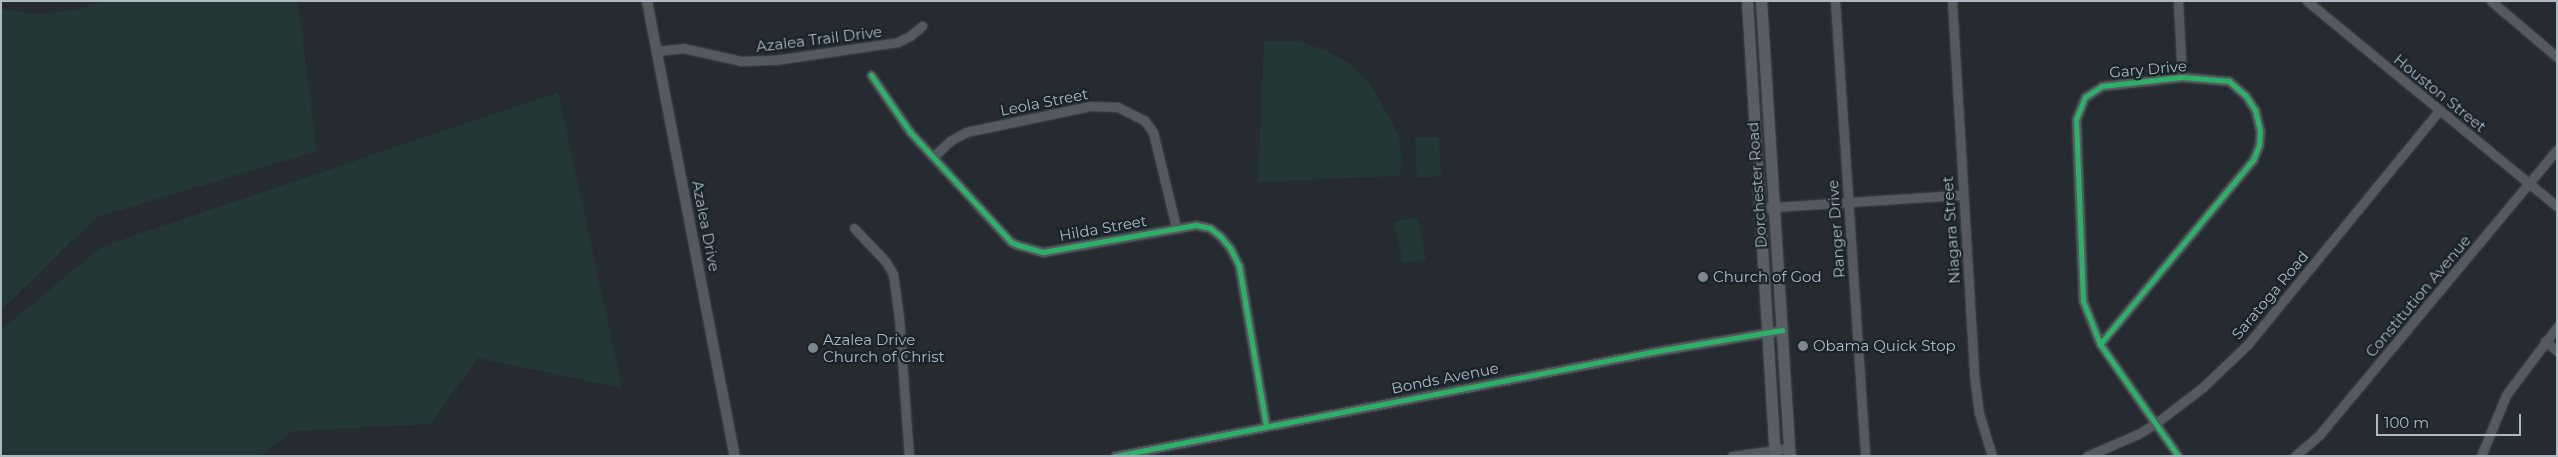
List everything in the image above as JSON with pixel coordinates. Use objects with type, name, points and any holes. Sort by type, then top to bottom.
[{"type":"main road","name":"Dorchester Road","points":[[1748,1],[1775,452]]},
{"type":"main road","name":"Dorchester Road","points":[[1761,1],[1790,452]]},
{"type":"street","name":"Azalea Drive","points":[[647,1],[735,456]]},
{"type":"street","name":"Ranger Drive","points":[[1835,1],[1865,456]]},
{"type":"street","name":"Niagara Street","points":[[1952,1],[1962,195],[1976,383],[1979,413],[1992,456]]},
{"type":"street","points":[[2178,1],[2182,78]]},
{"type":"street","name":"Houston Street","points":[[2307,1],[2557,206]]},
{"type":"street","points":[[2491,1],[2557,57]]},
{"type":"street","name":"Azalea Trail Drive","points":[[656,51],[683,48],[741,61],[775,60],[898,42],[910,36],[922,26]]},
{"type":"street","name":"Hilda Street","points":[[872,75],[910,132],[1011,242],[1031,250],[1043,252],[1176,227],[1196,225],[1210,228],[1230,248],[1238,266],[1266,425]]},
{"type":"street","name":"Gary Drive","points":[[2100,344],[2253,160],[2259,145],[2260,131],[2255,110],[2237,86],[2229,81],[2182,78],[2102,86],[2085,97],[2079,108],[2074,130],[2083,301],[2100,344],[2178,456]]},
{"type":"street","name":"Leola Street","points":[[933,157],[950,141],[966,132],[1090,106],[1118,107],[1144,120],[1153,132],[1176,227]]},
{"type":"street","name":"Saratoga Road","points":[[2087,456],[2138,434],[2156,423],[2203,387],[2248,344],[2439,111]]},
{"type":"street","name":"Constitution Avenue","points":[[2295,456],[2320,434],[2557,150]]},
{"type":"street","points":[[1759,208],[1962,195]]},
{"type":"street","points":[[854,228],[886,262],[893,274],[899,318],[909,456]]},
{"type":"street","points":[[2481,456],[2506,395],[2557,327]]},
{"type":"street","name":"Bonds Avenue","points":[[1114,456],[1266,425],[1767,331],[1782,330]]},
{"type":"street","points":[[2545,341],[2557,351]]},
{"type":"street","points":[[1732,456],[1790,452]]},
{"type":"green space","points":[[103,1],[298,1],[317,151],[97,217],[1,310],[1,9],[36,14],[77,10]]},
{"type":"green space","points":[[1264,41],[1298,41],[1327,51],[1350,64],[1370,83],[1397,132],[1402,158],[1399,176],[1258,182]]},
{"type":"green space","points":[[558,92],[622,388],[478,358],[430,424],[293,431],[259,456],[1,456],[1,330],[101,247]]},
{"type":"green space","points":[[1439,137],[1441,176],[1417,178],[1415,138]]},
{"type":"green space","points":[[1418,217],[1426,260],[1403,263],[1394,222]]},
{"type":"cycle path","points":[[871,75],[910,132],[1011,242],[1043,252],[1196,225],[1210,228],[1220,236],[1230,248],[1239,266],[1266,425]]},
{"type":"cycle path","points":[[2100,344],[2253,160],[2259,145],[2260,131],[2255,110],[2246,96],[2229,81],[2182,77],[2102,86],[2085,97],[2076,119],[2083,301],[2100,344],[2178,456]]},
{"type":"cycle path","points":[[1115,456],[1657,351],[1782,330]]},
{"type":"place","name":"Church of God","points":[[1703,277]]},
{"type":"place","name":"Obama Quick Stop","points":[[1803,346]]},
{"type":"place","name":"Azalea Drive Church of Christ","points":[[813,348]]}]
